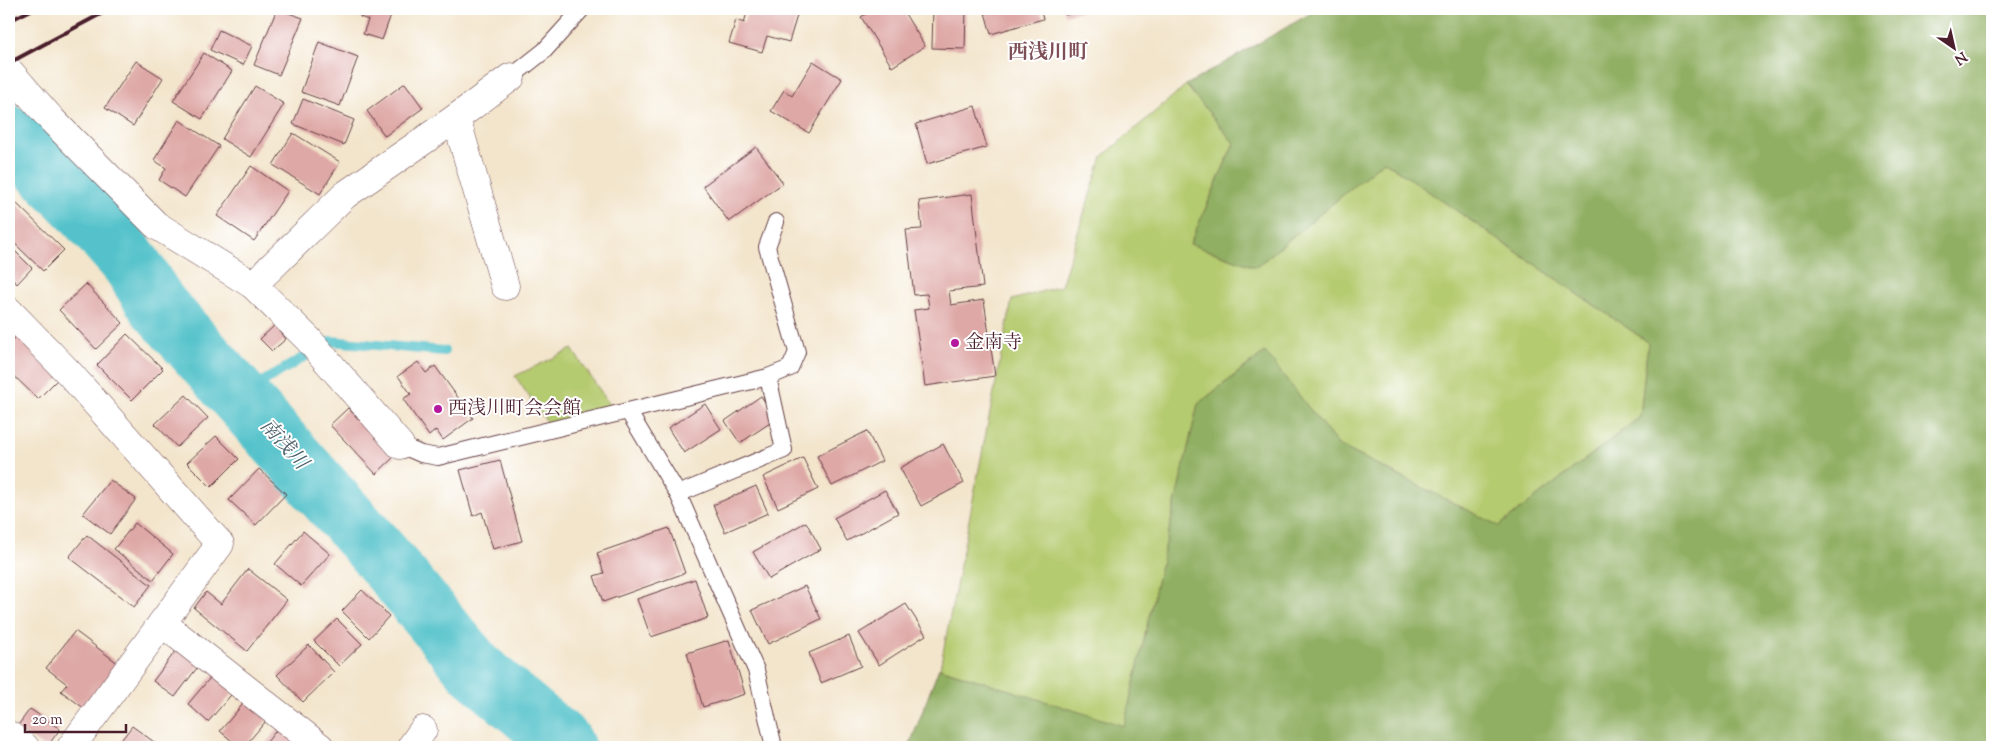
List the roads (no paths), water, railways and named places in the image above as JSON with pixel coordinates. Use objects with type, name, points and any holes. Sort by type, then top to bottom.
[{"type":"street","points":[[9,71],[72,141],[156,225],[253,285],[317,349],[400,445]]},
{"type":"street","points":[[253,285],[345,196],[511,77]]},
{"type":"street","points":[[456,118],[505,286]]},
{"type":"street","points":[[9,311],[70,374],[220,544],[72,747]]},
{"type":"street","points":[[162,622],[320,747]]},
{"type":"street","points":[[9,735],[25,747]]},
{"type":"lane","points":[[511,77],[544,52],[582,9]]},
{"type":"lane","points":[[400,445],[421,454],[438,457],[768,377],[790,368],[797,352],[768,247],[776,222]]},
{"type":"lane","points":[[678,494],[784,450],[768,377]]},
{"type":"lane","points":[[628,411],[678,494],[756,670],[774,747]]},
{"type":"waterway","name":"南浅川","points":[[9,135],[82,208],[130,262],[158,306],[380,555],[475,669],[562,742],[565,747]]},
{"type":"waterway","points":[[239,396],[331,341],[444,351]]},
{"type":"railway","points":[[9,21],[33,9]]},
{"type":"railway","points":[[9,63],[110,9]]},
{"type":"place","name":"金南寺","points":[[955,343]]},
{"type":"place","name":"西浅川町会会館","points":[[438,409]]},
{"type":"district","name":"西浅川町","points":[[1048,53]]}]
